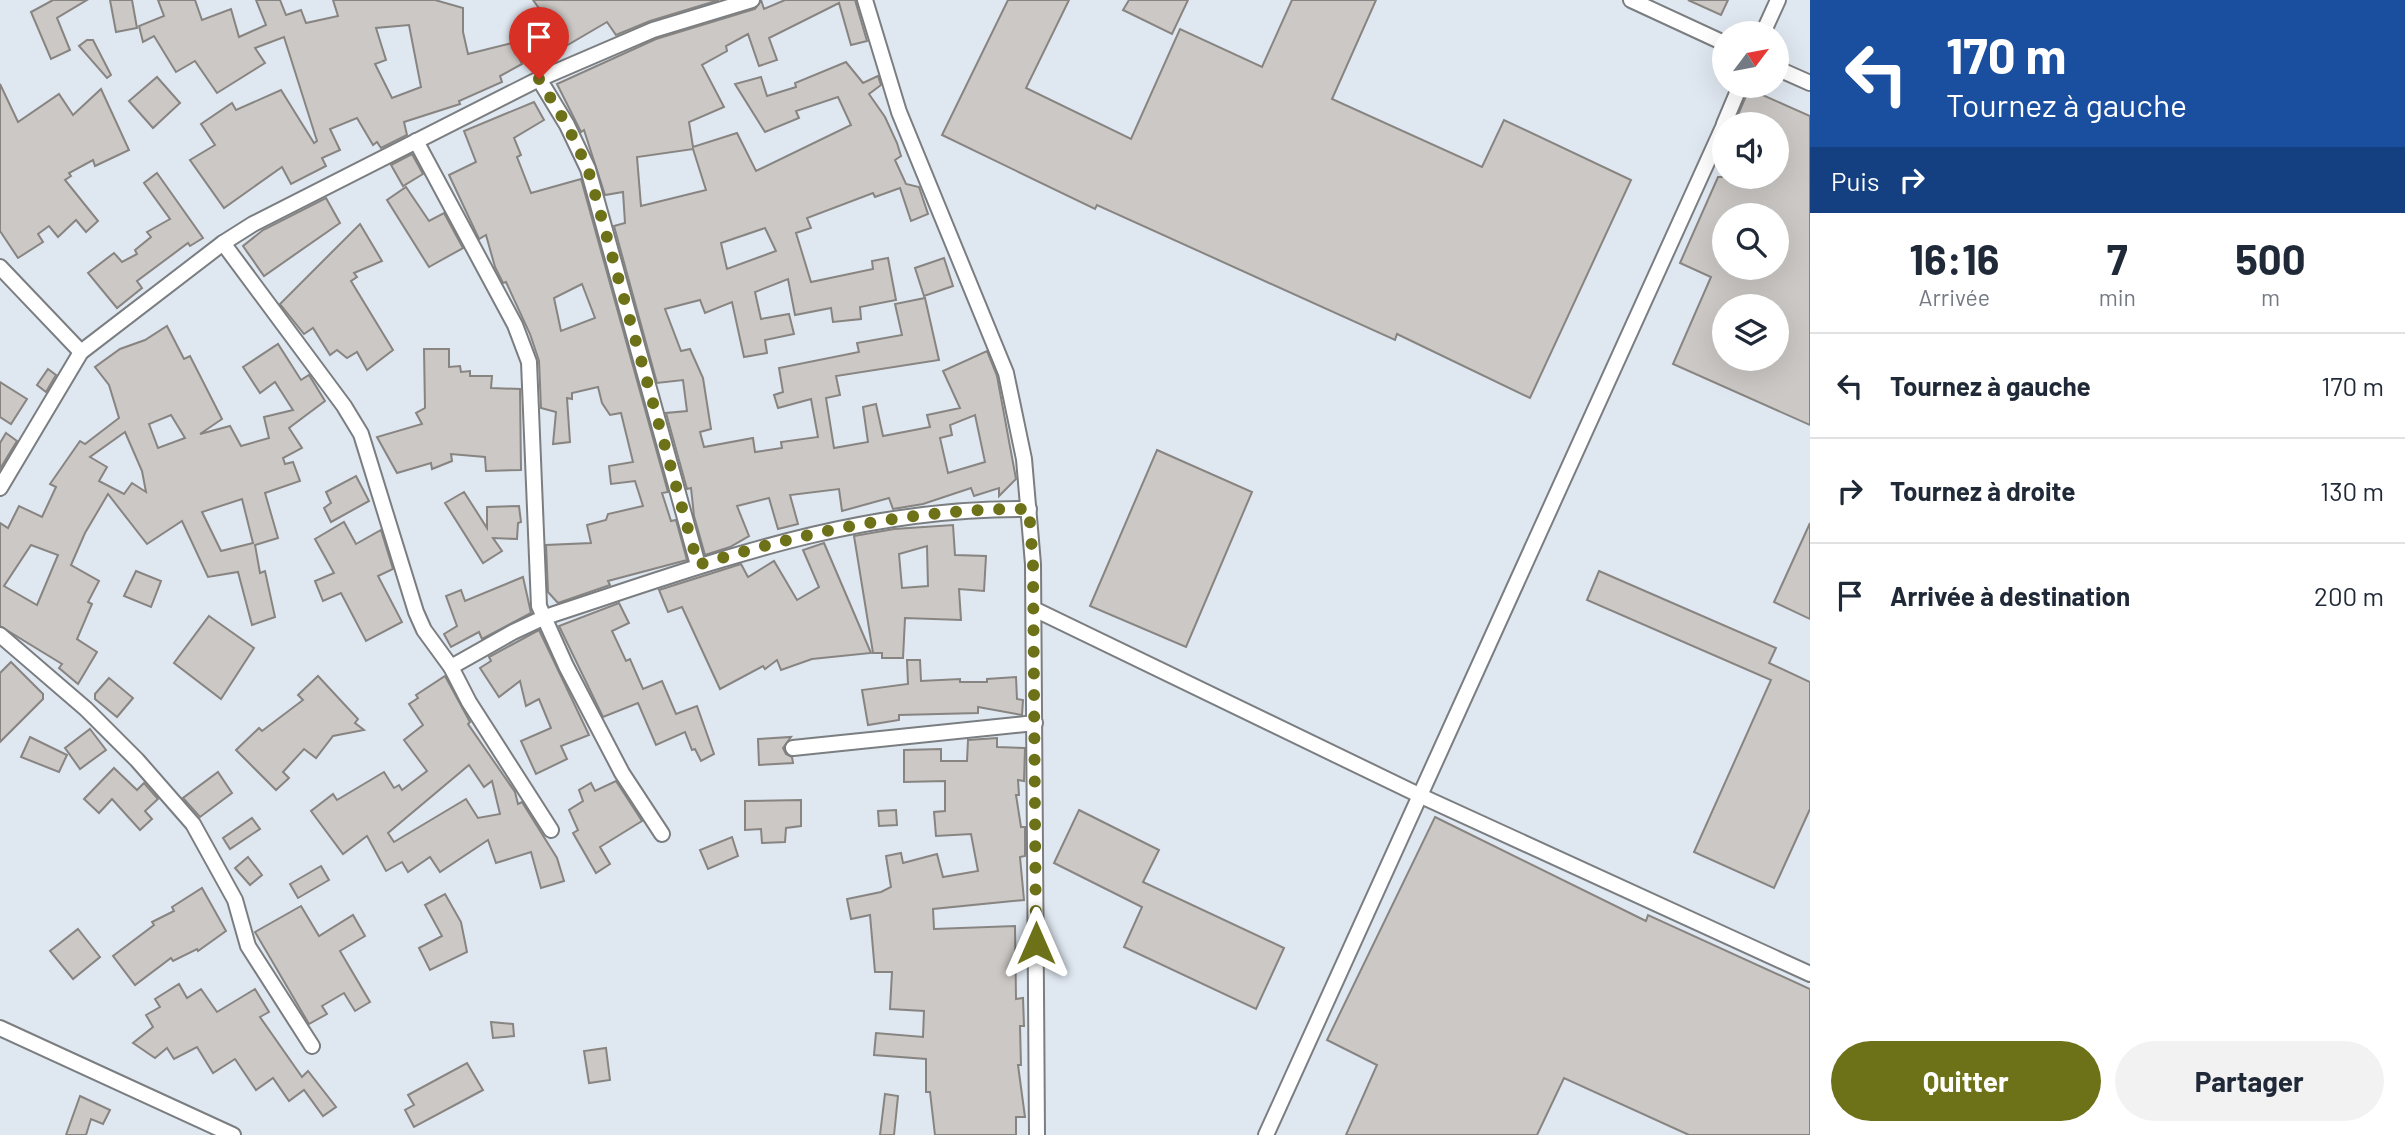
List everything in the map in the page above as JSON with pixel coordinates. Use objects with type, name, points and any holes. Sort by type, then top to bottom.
[{"type":"street","points":[[0,488],[82,352],[223,243],[253,224],[539,79],[653,30],[752,0]]},
{"type":"street","points":[[865,0],[899,112],[1006,373],[1024,459],[1034,609],[1037,1135]]},
{"type":"street","points":[[1631,0],[1712,38]]},
{"type":"street","points":[[1768,21],[1778,0]]},
{"type":"street","points":[[1789,74],[1810,83]]},
{"type":"street","points":[[539,79],[567,125],[588,169],[698,565]]},
{"type":"street","points":[[415,141],[515,325],[528,362],[536,485],[537,594],[545,617],[566,666],[622,773],[662,834]]},
{"type":"street","points":[[1265,1135],[1712,152]]},
{"type":"street","points":[[223,243],[344,406],[361,434],[416,612],[451,667],[469,702],[551,830]]},
{"type":"street","points":[[0,267],[82,352]]},
{"type":"street","points":[[451,667],[491,643],[545,617],[762,545],[838,528],[987,508],[1029,509]]},
{"type":"street","points":[[1034,609],[1421,796],[1810,974]]},
{"type":"street","points":[[0,635],[129,751],[193,824],[235,900],[248,946],[312,1046]]},
{"type":"street","points":[[793,748],[1035,723]]},
{"type":"street","points":[[0,1028],[233,1135]]},
{"type":"shaded area","points":[[0,0],[1810,0],[1810,1135],[0,1135]]},
{"type":"building","points":[[53,0],[87,0],[57,18],[70,50],[51,59],[31,12]]},
{"type":"building","points":[[110,0],[132,0],[137,28],[116,32]]},
{"type":"building","points":[[158,0],[195,0],[202,20],[231,9],[239,37],[266,25],[256,0],[280,0],[286,15],[301,10],[306,23],[338,16],[333,0],[435,0],[463,8],[463,32],[468,54],[512,43],[522,64],[500,76],[502,82],[459,101],[460,104],[404,122],[407,135],[381,148],[377,142],[373,145],[357,118],[330,129],[340,150],[322,158],[326,166],[291,184],[282,167],[224,208],[190,160],[215,145],[201,124],[232,103],[236,110],[281,90],[314,143],[317,141],[284,37],[255,48],[265,63],[217,93],[195,61],[176,72],[154,36],[143,42],[139,26],[164,16]],"holes":[[[409,25],[421,87],[392,98],[375,64],[386,60],[376,28]]]},
{"type":"building","points":[[533,0],[719,0],[650,21],[616,35],[607,22],[566,46]]},
{"type":"building","points":[[761,0],[764,9],[785,0],[855,0],[867,41],[851,45],[839,3],[769,38],[777,60],[759,66],[748,34],[726,46],[727,51],[702,65],[724,107],[689,122],[693,147],[737,133],[756,171],[851,125],[838,97],[796,111],[799,118],[765,132],[735,84],[761,77],[767,96],[796,87],[795,83],[846,62],[863,83],[878,76],[881,85],[869,94],[885,117],[897,143],[901,156],[895,160],[906,184],[919,187],[928,214],[911,221],[900,188],[875,197],[873,193],[807,218],[811,228],[796,233],[811,282],[873,269],[872,261],[888,258],[896,300],[860,307],[861,319],[833,322],[831,308],[795,315],[788,279],[755,292],[761,319],[789,314],[794,334],[765,340],[767,353],[744,357],[732,302],[705,313],[700,300],[665,309],[681,351],[690,349],[703,378],[711,429],[700,432],[704,447],[753,438],[755,452],[782,448],[781,442],[818,437],[811,399],[778,408],[774,395],[783,392],[779,368],[859,352],[857,343],[902,335],[895,304],[925,298],[939,360],[836,376],[840,395],[826,398],[834,448],[868,442],[863,407],[876,404],[883,436],[930,427],[927,415],[960,408],[943,371],[987,351],[997,376],[1016,479],[999,496],[999,488],[974,496],[971,488],[923,504],[893,509],[889,498],[842,511],[839,489],[790,495],[798,524],[778,529],[769,498],[737,506],[749,536],[730,547],[705,555],[694,516],[691,488],[687,489],[666,413],[687,411],[683,380],[657,383],[614,226],[625,223],[623,192],[605,195],[584,130],[581,132],[557,84],[656,39],[755,9]],"holes":[[[693,149],[706,190],[641,206],[637,157]],[[765,228],[776,251],[727,269],[721,243]],[[975,415],[985,462],[948,473],[940,438],[952,435],[950,425]]]},
{"type":"building","points":[[1008,0],[1069,0],[1026,88],[1131,139],[1180,29],[1262,67],[1292,0],[1376,0],[1332,99],[1482,167],[1504,120],[1631,180],[1530,398],[1397,334],[1395,340],[1097,205],[1095,209],[942,135]]},
{"type":"building","points":[[1129,0],[1188,0],[1172,34],[1123,10]]},
{"type":"building","points":[[1688,0],[1728,0],[1721,15]]},
{"type":"building","points":[[87,40],[93,40],[111,75],[107,78],[79,46]]},
{"type":"building","points":[[157,77],[180,103],[153,128],[129,101]]},
{"type":"building","points":[[0,84],[18,122],[59,94],[73,115],[101,89],[129,150],[95,166],[93,160],[69,173],[71,176],[65,180],[98,221],[86,232],[76,220],[58,237],[49,226],[38,234],[43,242],[18,258],[0,231]]},
{"type":"building","points":[[1745,98],[1769,98],[1810,116],[1810,425],[1673,364],[1711,277],[1680,263],[1713,189],[1789,189],[1789,112],[1739,112]]},
{"type":"building","points":[[534,102],[544,120],[514,138],[521,155],[517,157],[531,193],[581,179],[668,492],[662,493],[671,521],[676,520],[687,560],[608,581],[610,585],[558,603],[548,592],[546,545],[591,543],[587,525],[606,520],[608,514],[643,506],[635,481],[611,484],[609,466],[633,462],[621,413],[610,415],[602,403],[598,387],[572,393],[572,399],[567,398],[570,442],[553,444],[556,412],[541,408],[539,361],[530,334],[506,282],[503,283],[495,267],[486,235],[479,239],[449,175],[476,162],[464,131]],"holes":[[[582,284],[595,318],[561,331],[554,298]]]},
{"type":"building","points":[[412,154],[423,174],[403,186],[391,165]]},
{"type":"building","points":[[157,173],[203,238],[190,246],[188,243],[137,281],[142,288],[117,308],[88,273],[114,253],[122,262],[137,254],[135,250],[151,237],[147,232],[170,219],[144,183]]},
{"type":"building","points":[[406,187],[429,221],[444,213],[463,248],[429,267],[387,200]]},
{"type":"building","points":[[326,198],[340,223],[264,276],[243,246],[263,230]]},
{"type":"building","points":[[360,224],[382,261],[354,273],[357,277],[351,281],[393,350],[367,370],[357,352],[347,358],[337,350],[330,355],[313,328],[304,334],[280,304]]},
{"type":"building","points":[[944,258],[953,286],[924,296],[915,268]]},
{"type":"building","points":[[167,326],[184,359],[190,356],[222,419],[200,434],[230,426],[241,446],[269,438],[264,417],[293,410],[275,382],[260,393],[243,367],[278,344],[301,380],[309,375],[325,401],[289,428],[302,448],[283,458],[285,464],[293,462],[300,481],[265,493],[278,538],[255,545],[260,573],[265,571],[275,617],[252,625],[238,572],[208,577],[182,521],[147,544],[108,494],[85,533],[71,565],[99,581],[88,602],[92,604],[77,639],[97,652],[78,684],[59,668],[62,664],[0,626],[0,523],[8,528],[19,506],[42,517],[56,487],[50,484],[80,441],[85,444],[119,418],[109,385],[95,367],[120,349],[145,340]],"holes":[[[171,415],[185,438],[158,448],[149,424]],[[125,432],[142,471],[146,492],[132,483],[124,494],[99,481],[107,467],[90,457]],[[242,499],[253,543],[221,551],[202,512]],[[31,545],[58,555],[37,605],[4,586]]]},
{"type":"building","points":[[424,349],[449,349],[449,367],[460,366],[461,372],[470,371],[470,376],[492,376],[491,388],[520,389],[521,470],[486,471],[485,457],[451,454],[452,461],[432,469],[431,463],[397,473],[377,437],[422,424],[416,413],[425,408]]},
{"type":"building","points":[[48,369],[56,375],[46,392],[37,385]]},
{"type":"building","points":[[0,382],[27,399],[11,424],[0,417]]},
{"type":"building","points":[[6,433],[17,441],[0,469],[0,443]]},
{"type":"building","points":[[1157,450],[1252,492],[1186,647],[1090,606]]},
{"type":"building","points":[[356,476],[369,501],[331,522],[324,508],[331,503],[326,492]]},
{"type":"building","points":[[464,492],[487,528],[487,507],[519,506],[521,522],[518,523],[517,539],[493,538],[502,551],[483,563],[445,503]]},
{"type":"building","points":[[344,522],[356,544],[381,530],[393,569],[378,576],[402,622],[366,641],[341,593],[323,601],[315,581],[334,573],[315,539]]},
{"type":"building","points":[[1810,523],[1810,619],[1774,602]]},
{"type":"building","points":[[953,525],[955,555],[986,556],[984,591],[959,589],[961,620],[905,618],[903,658],[882,658],[882,653],[873,653],[854,536],[894,529]],"holes":[[[927,546],[928,586],[902,588],[899,554]]]},
{"type":"building","points":[[824,543],[871,653],[812,659],[781,670],[777,660],[765,669],[763,666],[720,689],[682,607],[668,612],[659,590],[741,564],[748,577],[774,561],[797,600],[819,587],[803,550]]},
{"type":"building","points":[[136,571],[161,581],[151,607],[124,596]]},
{"type":"building","points":[[1599,571],[1776,648],[1769,663],[1810,682],[1810,809],[1774,888],[1694,852],[1771,680],[1587,600]]},
{"type":"building","points":[[523,577],[531,613],[482,639],[479,632],[451,647],[444,634],[457,626],[446,596],[461,590],[465,601]]},
{"type":"building","points":[[619,603],[629,623],[612,631],[626,661],[630,659],[643,689],[662,681],[676,714],[697,706],[714,754],[701,761],[695,749],[692,750],[685,732],[656,745],[638,703],[603,717],[559,626]]},
{"type":"building","points":[[209,616],[254,648],[221,699],[174,663]]},
{"type":"building","points":[[539,630],[589,735],[561,746],[567,759],[536,774],[521,741],[551,728],[539,699],[526,706],[520,681],[499,697],[480,668],[491,661],[489,657]]},
{"type":"building","points":[[907,660],[920,660],[921,681],[960,679],[960,682],[987,682],[987,679],[1016,677],[1017,699],[1023,700],[1022,715],[978,707],[978,713],[899,715],[899,720],[868,725],[862,690],[908,684]]},
{"type":"building","points":[[11,662],[43,694],[43,699],[0,742],[0,673]]},
{"type":"building","points":[[318,676],[358,719],[355,723],[364,730],[333,736],[316,758],[304,749],[283,772],[289,778],[276,790],[236,750],[259,728],[262,731],[303,700],[298,695]]},
{"type":"building","points":[[445,676],[470,722],[468,724],[515,792],[518,804],[522,802],[557,858],[564,881],[541,888],[531,852],[496,863],[488,840],[440,872],[430,857],[408,872],[402,862],[386,871],[367,836],[343,854],[311,811],[333,794],[337,800],[384,772],[394,788],[399,785],[402,790],[427,771],[404,740],[423,725],[409,704],[418,698],[416,695]],"holes":[[[469,765],[484,787],[492,781],[500,814],[478,818],[466,799],[394,842],[388,833]]]},
{"type":"building","points":[[109,678],[133,698],[117,717],[95,699],[95,694]]},
{"type":"building","points":[[90,729],[106,750],[80,769],[65,748]]},
{"type":"building","points":[[30,737],[67,755],[59,772],[21,757]]},
{"type":"building","points":[[791,737],[783,748],[786,754],[792,757],[793,763],[759,765],[758,739]]},
{"type":"building","points":[[997,738],[997,747],[1025,748],[1024,781],[1018,780],[1019,795],[1016,795],[1021,827],[1025,827],[1025,856],[1020,857],[1024,900],[933,909],[934,929],[1015,926],[1016,999],[1023,998],[1024,1026],[1020,1026],[1021,1065],[1018,1065],[1025,1117],[1016,1117],[1016,1135],[935,1135],[930,1092],[926,1092],[926,1059],[874,1055],[876,1033],[923,1037],[924,1011],[890,1009],[892,972],[875,972],[870,915],[851,919],[847,899],[881,892],[891,887],[886,856],[901,853],[903,863],[937,854],[943,877],[978,871],[971,834],[936,836],[934,812],[945,811],[945,781],[904,782],[904,750],[941,749],[941,761],[967,761],[968,740]]},
{"type":"building","points":[[114,768],[137,790],[144,783],[158,799],[145,811],[152,819],[140,830],[112,799],[99,813],[84,799]]},
{"type":"building","points":[[218,772],[232,793],[200,817],[183,798]]},
{"type":"building","points":[[616,781],[642,821],[600,847],[610,864],[596,873],[573,833],[578,830],[569,810],[583,801],[579,790],[591,783],[595,791]]},
{"type":"building","points":[[801,800],[801,826],[786,828],[785,842],[762,843],[761,829],[745,830],[745,801]]},
{"type":"building","points":[[896,810],[897,825],[879,826],[878,811]]},
{"type":"building","points":[[1079,810],[1159,850],[1143,882],[1284,948],[1256,1009],[1124,947],[1142,907],[1054,863]]},
{"type":"building","points":[[1435,817],[1646,921],[1648,915],[1810,989],[1810,1135],[1689,1135],[1564,1078],[1537,1135],[1346,1135],[1377,1065],[1327,1040]]},
{"type":"building","points":[[252,818],[260,829],[230,849],[223,838]]},
{"type":"building","points":[[732,837],[738,856],[708,869],[700,850]]},
{"type":"building","points":[[248,857],[262,875],[250,885],[235,868]]},
{"type":"building","points":[[321,866],[329,880],[298,898],[290,884]]},
{"type":"building","points":[[202,888],[226,931],[198,951],[197,949],[173,961],[171,958],[135,985],[113,956],[154,925],[152,922],[174,911],[172,907]]},
{"type":"building","points":[[445,894],[461,922],[467,952],[430,970],[419,948],[442,936],[425,905]]},
{"type":"building","points":[[301,906],[319,936],[353,915],[365,936],[340,951],[370,1002],[355,1011],[344,993],[322,1006],[327,1014],[309,1024],[255,932]]},
{"type":"building","points":[[78,929],[100,957],[73,979],[50,951]]},
{"type":"building","points":[[179,984],[187,998],[201,989],[217,1012],[255,989],[269,1012],[260,1017],[302,1077],[308,1071],[336,1107],[323,1116],[304,1090],[289,1101],[273,1078],[256,1090],[235,1059],[213,1073],[197,1047],[174,1059],[167,1048],[155,1058],[133,1043],[153,1027],[146,1015],[160,1007],[155,999]]},
{"type":"building","points":[[491,1022],[513,1024],[514,1036],[493,1038]]},
{"type":"building","points":[[606,1048],[610,1080],[589,1083],[584,1051]]},
{"type":"building","points":[[467,1063],[483,1090],[414,1127],[405,1110],[414,1105],[408,1095]]},
{"type":"building","points":[[885,1094],[898,1096],[894,1135],[880,1135]]},
{"type":"building","points":[[80,1096],[110,1110],[103,1124],[91,1119],[86,1135],[66,1135]]},
{"type":"route","points":[[539,79],[567,125],[588,169],[698,565],[762,545],[838,528],[987,508],[1029,509],[1033,564],[1036,943]]}]
